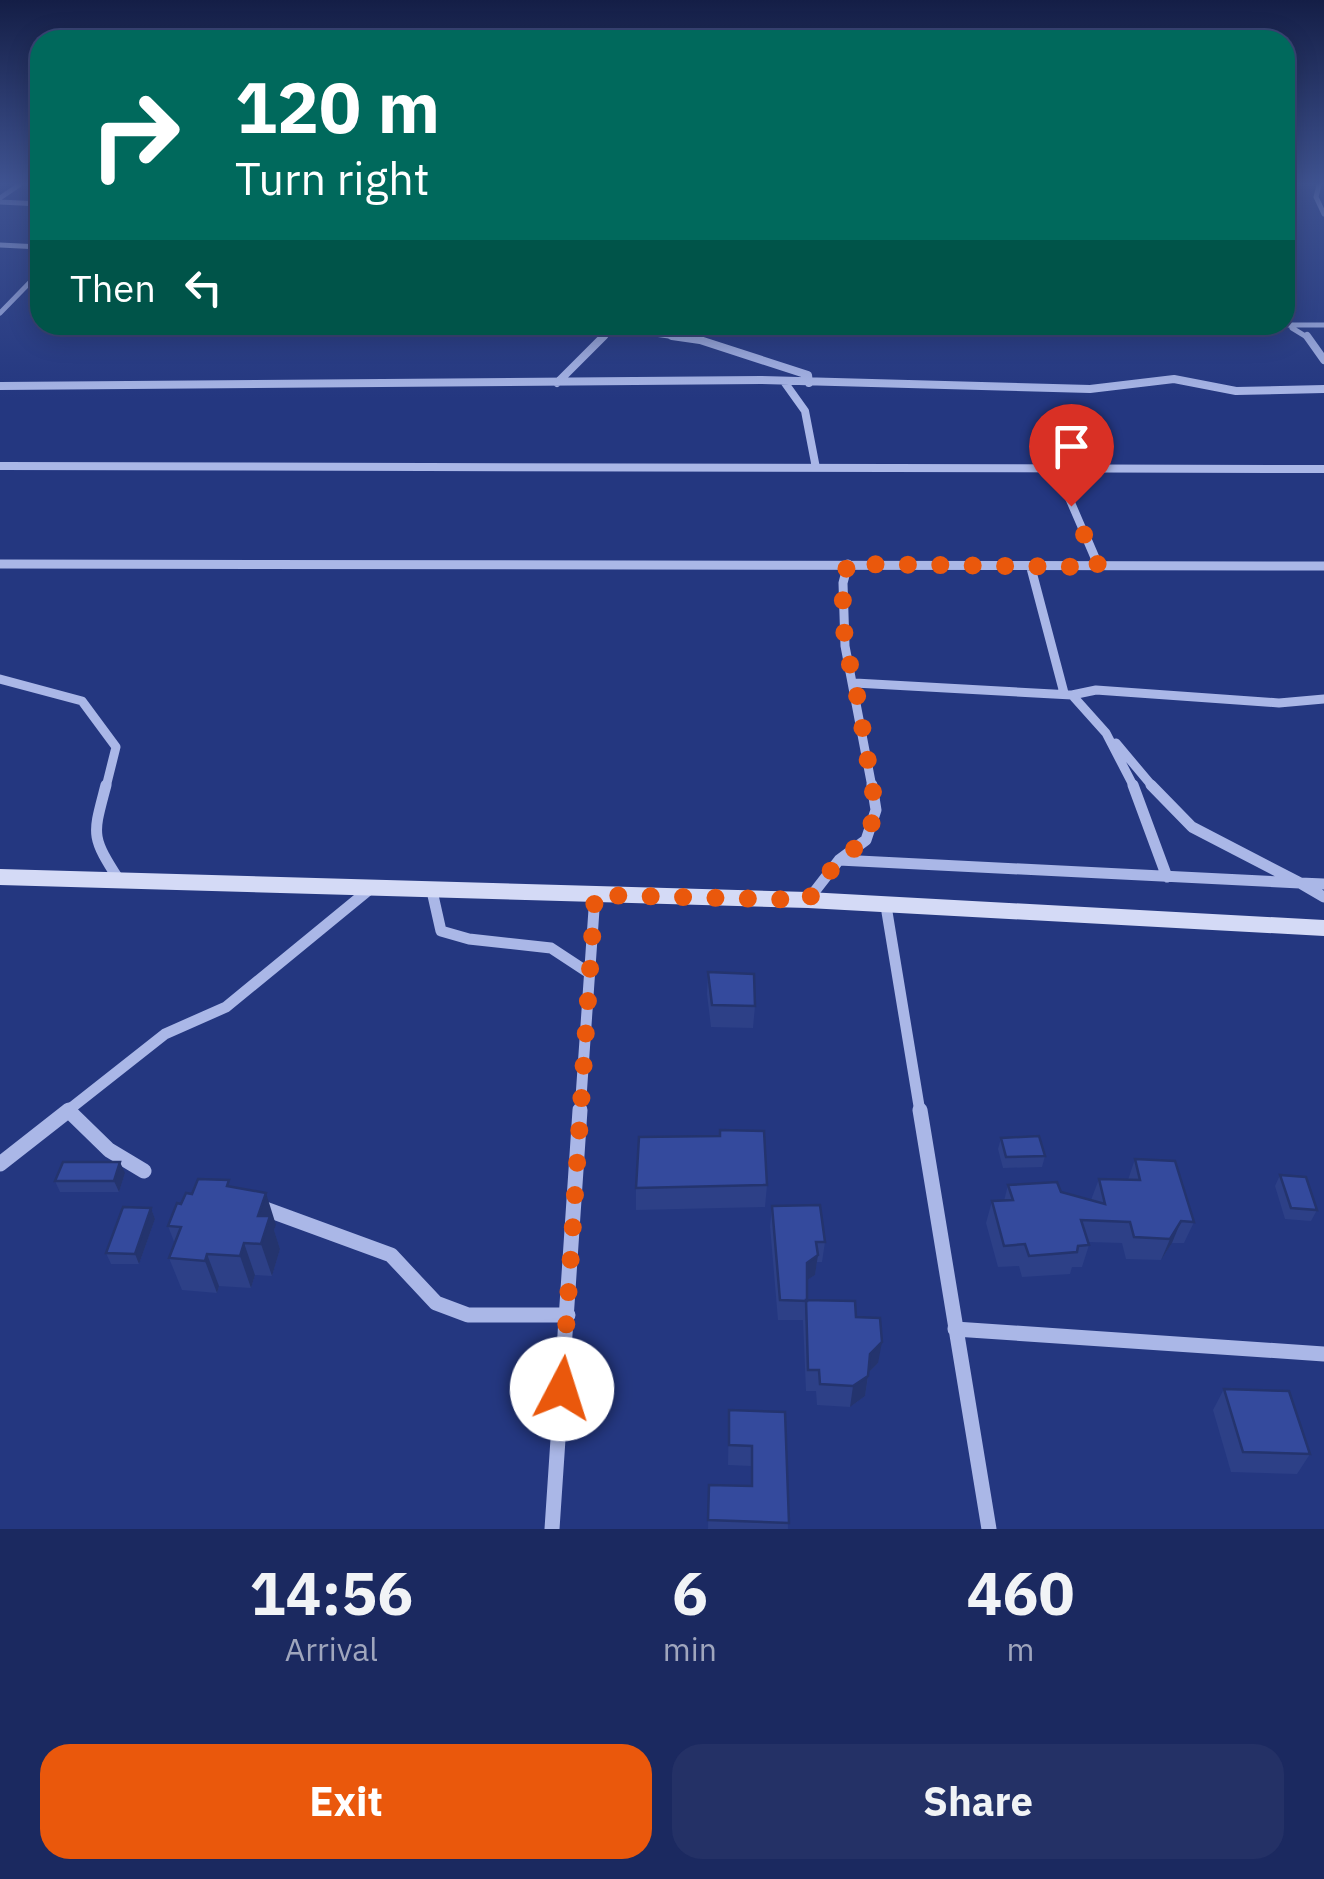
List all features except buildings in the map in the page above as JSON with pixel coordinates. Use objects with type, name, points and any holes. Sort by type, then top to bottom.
[{"type":"main road","points":[[0,877],[808,900],[1324,928]]},
{"type":"street","points":[[0,313],[30,283]]},
{"type":"street","points":[[0,296],[14,298]]},
{"type":"street","points":[[1295,325],[1324,325]]},
{"type":"street","points":[[1295,329],[1309,337],[1324,360]]},
{"type":"street","points":[[557,383],[606,335]]},
{"type":"street","points":[[682,335],[808,375],[809,383]]},
{"type":"street","points":[[0,386],[784,382],[1090,389],[1174,379],[1225,390],[1324,390]]},
{"type":"street","points":[[784,382],[795,391],[807,416],[816,468]]},
{"type":"street","points":[[0,466],[1324,469]]},
{"type":"street","points":[[1057,470],[1099,567]]},
{"type":"street","points":[[0,564],[1324,566]]},
{"type":"street","points":[[808,900],[839,860],[866,840],[876,810],[845,646],[842,582],[848,564]]},
{"type":"street","points":[[1031,568],[1068,694],[1099,719],[1110,738],[1167,877]]},
{"type":"street","points":[[0,680],[82,702],[116,747],[95,830],[96,844],[119,880]]},
{"type":"street","points":[[855,683],[1068,694],[1096,690],[1279,703],[1324,699]]},
{"type":"street","points":[[1110,738],[1139,766],[1178,817],[1324,897]]},
{"type":"street","points":[[839,860],[1324,884]]},
{"type":"street","points":[[0,1164],[166,1034],[226,1006],[370,889]]},
{"type":"street","points":[[432,891],[441,931],[469,939],[551,948],[589,973]]},
{"type":"street","points":[[552,1529],[595,895]]},
{"type":"street","points":[[886,906],[989,1529]]},
{"type":"street","points":[[70,1112],[109,1150],[144,1172]]},
{"type":"street","points":[[248,1203],[390,1256],[436,1303],[468,1315],[568,1315]]},
{"type":"street","points":[[955,1329],[1324,1354]]},
{"type":"route","points":[[562,1389],[595,895],[808,900],[839,860],[866,840],[876,810],[845,646],[842,582],[848,564],[1099,567],[1071,506]]}]
